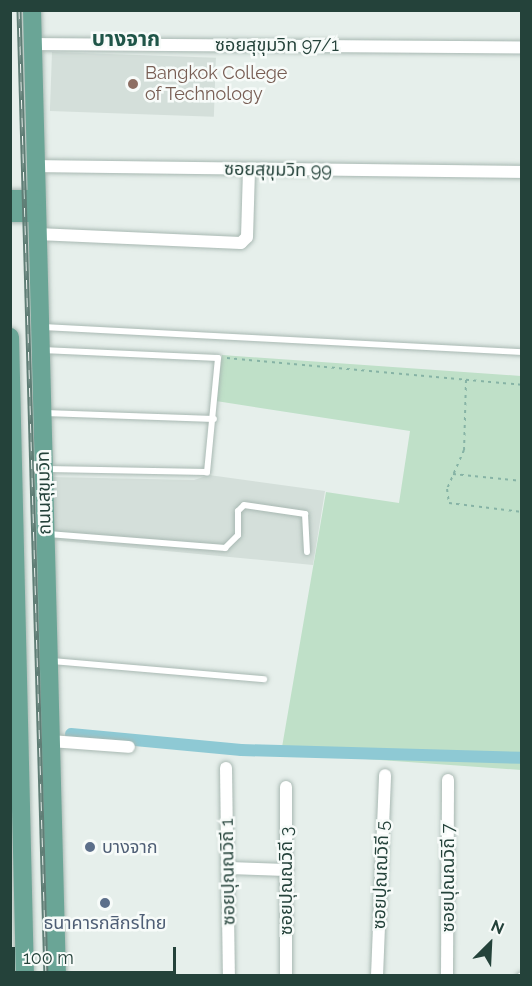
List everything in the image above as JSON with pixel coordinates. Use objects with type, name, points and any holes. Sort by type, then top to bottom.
[{"type":"main road","name":"ถนนสุขุมวิท","points":[[32,10],[57,975]]},
{"type":"main road","points":[[10,198],[36,206]]},
{"type":"main road","points":[[10,213],[36,206]]},
{"type":"main road","name":"ถนนสุขุมวิท","points":[[10,337],[16,865],[23,909],[25,975]]},
{"type":"main road","points":[[23,909],[55,909]]},
{"type":"street","name":"ซอยสุขุมวิท 97/1","points":[[33,44],[522,46]]},
{"type":"street","name":"ซอยสุขุมวิท 99","points":[[35,166],[522,172]]},
{"type":"street","points":[[37,234],[241,243],[247,237],[249,170]]},
{"type":"street","points":[[50,741],[129,747]]},
{"type":"street","name":"ซอยปุณณวิถี 1","points":[[226,768],[230,975]]},
{"type":"street","name":"ซอยปุณณวิถี 5","points":[[377,975],[385,775]]},
{"type":"street","name":"ซอยปุณณวิถี 7","points":[[447,975],[448,780]]},
{"type":"street","name":"ซอยปุณณวิถี 3","points":[[286,787],[286,975]]},
{"type":"street","points":[[228,868],[287,870]]},
{"type":"lane","points":[[39,327],[522,352]]},
{"type":"lane","points":[[40,350],[218,358],[214,419],[207,472],[43,469]]},
{"type":"lane","points":[[41,413],[214,419]]},
{"type":"lane","points":[[45,534],[225,548],[238,535],[238,511],[244,505],[305,514],[307,552]]},
{"type":"lane","points":[[48,661],[264,679]]},
{"type":"path","points":[[218,358],[522,385]]},
{"type":"path","points":[[466,380],[464,450],[447,489],[455,507],[522,512]]},
{"type":"path","points":[[453,474],[522,481]]},
{"type":"shaded area","name":"Bangkok College of Technology","points":[[52,52],[216,58],[214,117],[50,111]]},
{"type":"shaded area","points":[[209,475],[325,491],[313,565],[51,540],[50,477],[194,480]]},
{"type":"green space","points":[[222,355],[521,376],[521,770],[281,753],[326,492],[399,503],[410,431],[216,401]]},
{"type":"waterway","points":[[71,734],[241,750],[522,758]]},
{"type":"railway","points":[[19,10],[46,976]]},
{"type":"place","name":"Bangkok College of Technology","points":[[133,84]]},
{"type":"place","name":"บางจาก","points":[[90,847]]},
{"type":"place","name":"ธนาคารกสิกรไทย","points":[[105,903]]},
{"type":"district","name":"บางจาก","points":[[126,39]]}]
